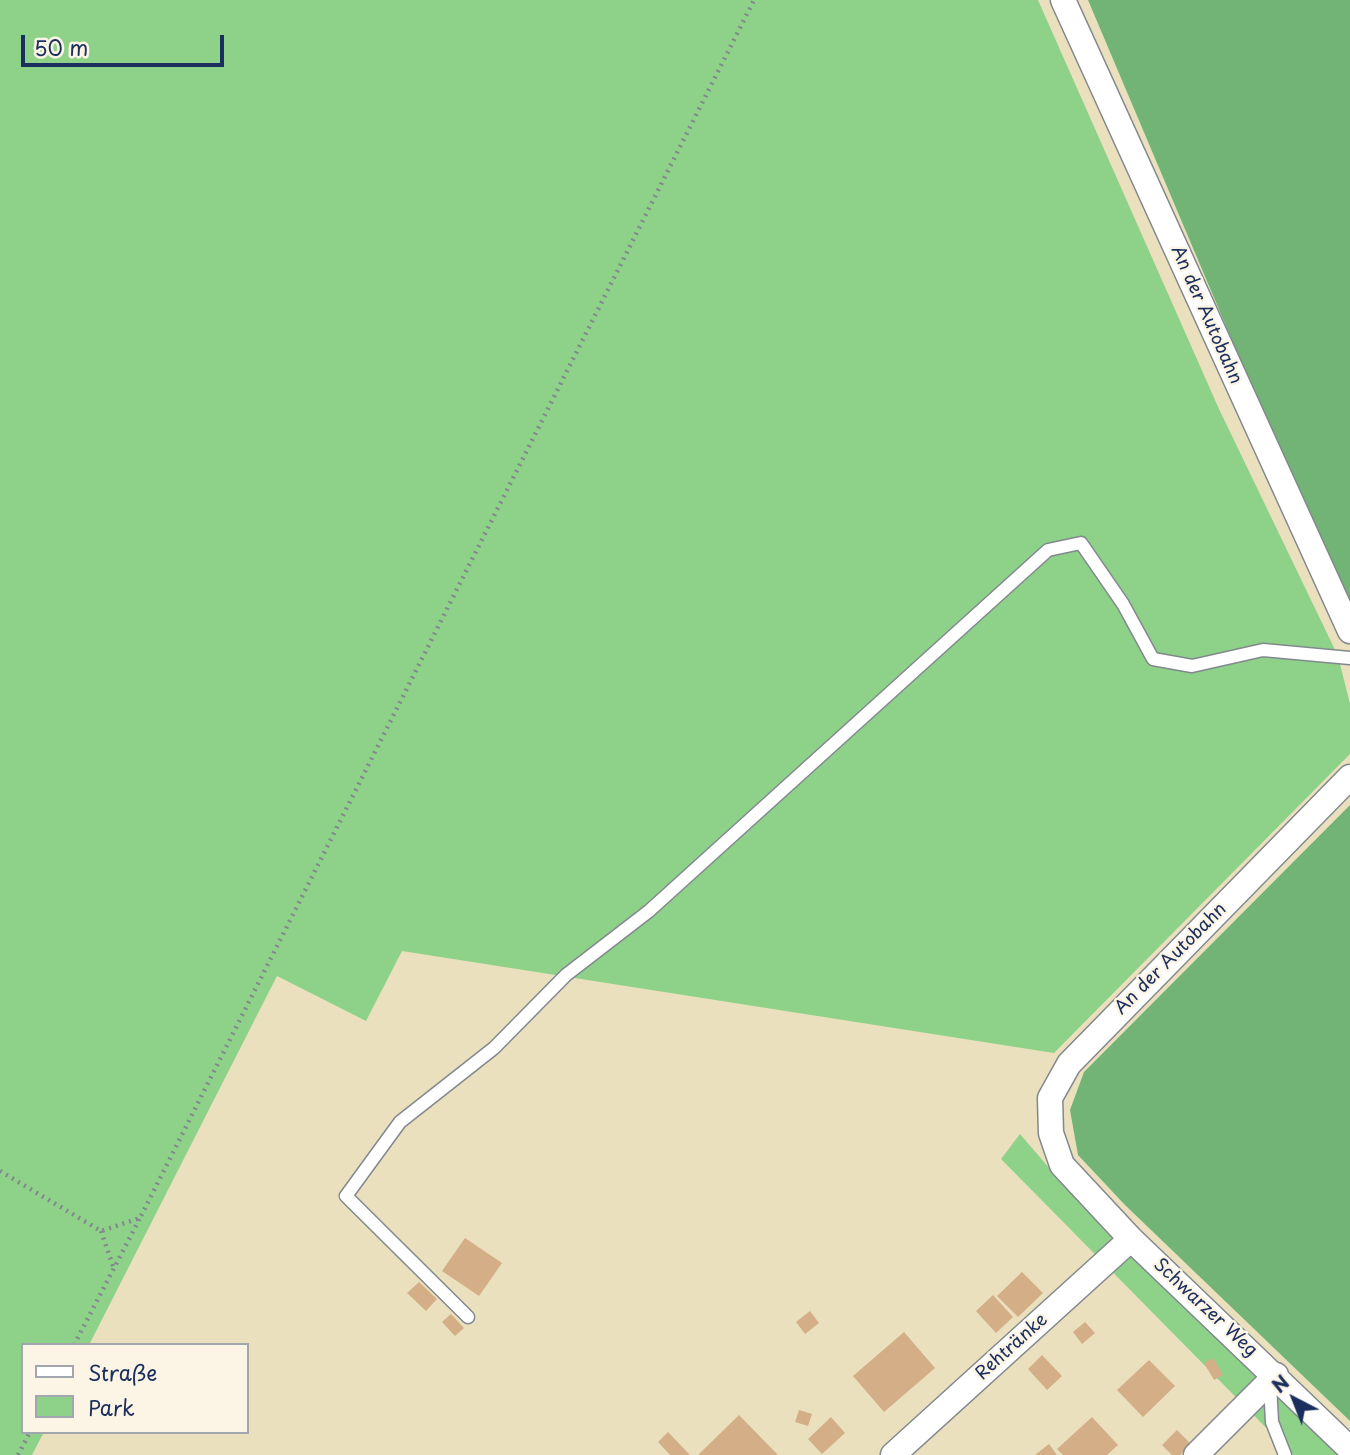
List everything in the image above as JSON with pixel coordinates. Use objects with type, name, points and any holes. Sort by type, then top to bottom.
[{"type":"street","name":"An der Autobahn","points":[[1063,0],[1350,631]]},
{"type":"street","name":"An der Autobahn","points":[[1062,1165],[1051,1133],[1050,1098],[1069,1064],[1350,777]]},
{"type":"street","name":"Schwarzer Weg","points":[[1062,1165],[1131,1239],[1350,1449]]},
{"type":"street","name":"Rehtränke","points":[[893,1455],[1131,1239]]},
{"type":"street","points":[[1196,1455],[1273,1378]]},
{"type":"lane","points":[[468,1317],[346,1196],[400,1122],[494,1048],[566,975],[649,911],[1048,550],[1081,543],[1123,604],[1153,659],[1192,666],[1264,650],[1350,658]]},
{"type":"lane","points":[[1273,1378],[1272,1422],[1284,1455]]},
{"type":"path","points":[[75,1343],[754,0]]},
{"type":"path","points":[[0,1171],[101,1231],[113,1267]]},
{"type":"path","points":[[101,1231],[140,1217]]},
{"type":"path","points":[[18,1455],[29,1434]]},
{"type":"green space","points":[[0,0],[1038,0],[1219,409],[1338,656],[1350,704],[1350,754],[1054,1053],[402,951],[366,1021],[277,976],[90,1343],[21,1343],[21,1434],[43,1434],[32,1455],[0,1455]]},
{"type":"green space","points":[[1088,0],[1350,0],[1350,619]]},
{"type":"green space","points":[[1350,805],[1350,1421],[1125,1205],[1078,1155],[1070,1110],[1084,1072]]},
{"type":"green space","points":[[1020,1134],[1081,1205],[1338,1455],[1293,1455],[1001,1159]]},
{"type":"building","points":[[465,1238],[502,1263],[479,1296],[442,1271]]},
{"type":"building","points":[[1022,1272],[1043,1293],[1018,1317],[997,1296]]},
{"type":"building","points":[[419,1282],[437,1299],[426,1311],[407,1293]]},
{"type":"building","points":[[993,1295],[1013,1317],[996,1333],[976,1311]]},
{"type":"building","points":[[810,1311],[819,1323],[805,1334],[796,1322]]},
{"type":"building","points":[[451,1314],[464,1328],[455,1336],[442,1322]]},
{"type":"building","points":[[1085,1322],[1095,1333],[1082,1344],[1073,1332]]},
{"type":"building","points":[[904,1332],[935,1368],[884,1412],[853,1376]]},
{"type":"building","points":[[1042,1355],[1062,1376],[1047,1390],[1028,1369]]},
{"type":"building","points":[[1213,1358],[1223,1375],[1214,1380],[1204,1363]]},
{"type":"building","points":[[1149,1360],[1175,1386],[1143,1417],[1117,1390]]},
{"type":"building","points":[[799,1410],[812,1414],[808,1426],[795,1422]]},
{"type":"building","points":[[739,1415],[778,1455],[698,1455]]},
{"type":"building","points":[[831,1417],[845,1433],[822,1454],[808,1439]]},
{"type":"building","points":[[1092,1417],[1118,1445],[1107,1455],[1063,1455],[1057,1449]]},
{"type":"building","points":[[1177,1430],[1191,1444],[1180,1455],[1172,1455],[1162,1445]]},
{"type":"building","points":[[668,1432],[690,1455],[670,1455],[658,1442]]},
{"type":"building","points":[[1049,1444],[1057,1455],[1035,1455]]}]
